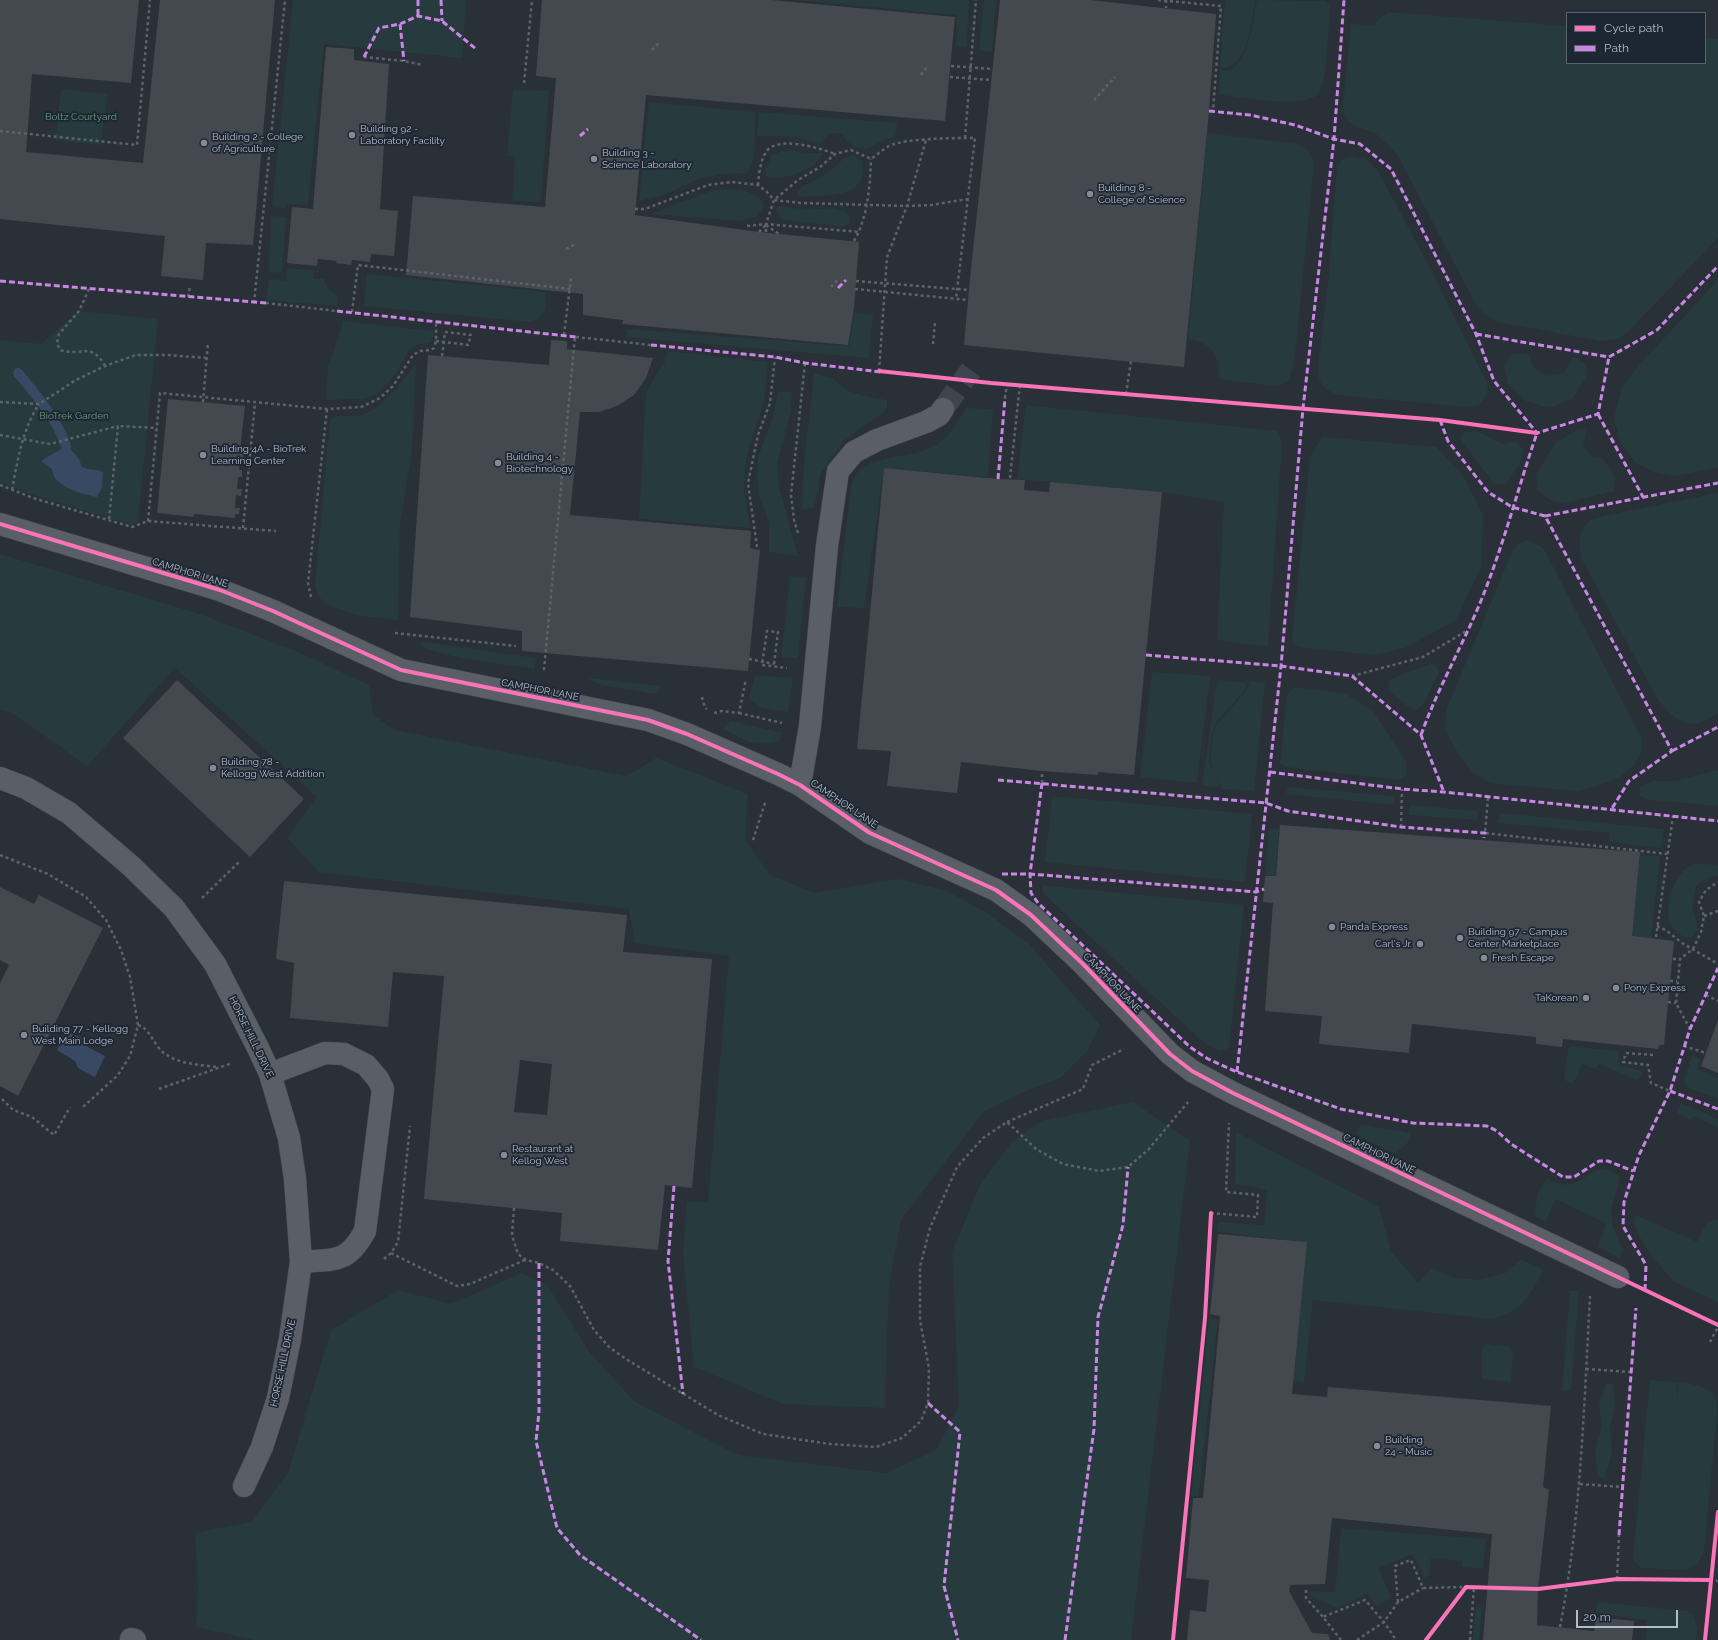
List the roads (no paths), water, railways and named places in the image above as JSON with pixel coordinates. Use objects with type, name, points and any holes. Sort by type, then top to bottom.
[{"type":"street","points":[[800,785],[810,726],[827,546],[838,471],[854,452],[877,440],[926,422],[939,415],[943,409]]},
{"type":"street","name":"CAMPHOR LANE","points":[[0,524],[220,590],[273,611],[401,670],[648,720],[687,734],[778,774],[800,785],[870,833],[996,890],[1031,914],[1083,964],[1170,1054],[1192,1071],[1233,1093],[1618,1277]]},
{"type":"street","name":"HORSE HILL DRIVE","points":[[0,778],[26,788],[69,813],[132,866],[174,908],[215,964],[270,1074],[289,1138],[295,1179],[301,1262],[290,1339],[278,1398],[262,1447],[244,1486]]},
{"type":"street","points":[[270,1074],[325,1053],[344,1054],[366,1065],[378,1078],[383,1089],[365,1231],[357,1246],[342,1258],[301,1262]]},
{"type":"water","points":[[66,446],[76,455],[82,467],[103,472],[102,488],[97,497],[80,493],[58,482],[54,477],[52,469],[41,461]]},
{"type":"water","points":[[66,1031],[84,1039],[88,1047],[105,1056],[95,1077],[78,1068],[75,1061],[57,1050]]},
{"type":"waterway","points":[[18,373],[52,417],[66,446]]},
{"type":"tunnel","points":[[943,409],[971,370]]},
{"type":"place","name":"Building 92 - Laboratory Facility","points":[[352,135]]},
{"type":"place","name":"Building 2 - College of Agriculture","points":[[204,143]]},
{"type":"place","name":"Building 3 - Science Laboratory","points":[[594,159]]},
{"type":"place","name":"Building 8 - College of Science","points":[[1090,194]]},
{"type":"place","name":"Building 4A - BioTrek Learning Center","points":[[203,455]]},
{"type":"place","name":"Building 4 - Biotechnology","points":[[498,463]]},
{"type":"place","name":"Building 78 - Kellogg West Addition","points":[[213,768]]},
{"type":"place","name":"Panda Express","points":[[1332,927]]},
{"type":"place","name":"Building 97 - Campus Center Marketplace","points":[[1460,938]]},
{"type":"place","name":"Carl's Jr.","points":[[1420,944]]},
{"type":"place","name":"Fresh Escape","points":[[1484,958]]},
{"type":"place","name":"Pony Express","points":[[1616,988]]},
{"type":"place","name":"TaKorean","points":[[1586,998]]},
{"type":"place","name":"Building 77 - Kellogg West Main Lodge","points":[[24,1035]]},
{"type":"place","name":"Restaurant at Kellog West","points":[[504,1155]]},
{"type":"place","name":"Building 24 - Music","points":[[1377,1446]]},
{"type":"park label","name":"Boltz Courtyard","points":[[81,117]]},
{"type":"park label","name":"BioTrek Garden","points":[[74,416]]}]
